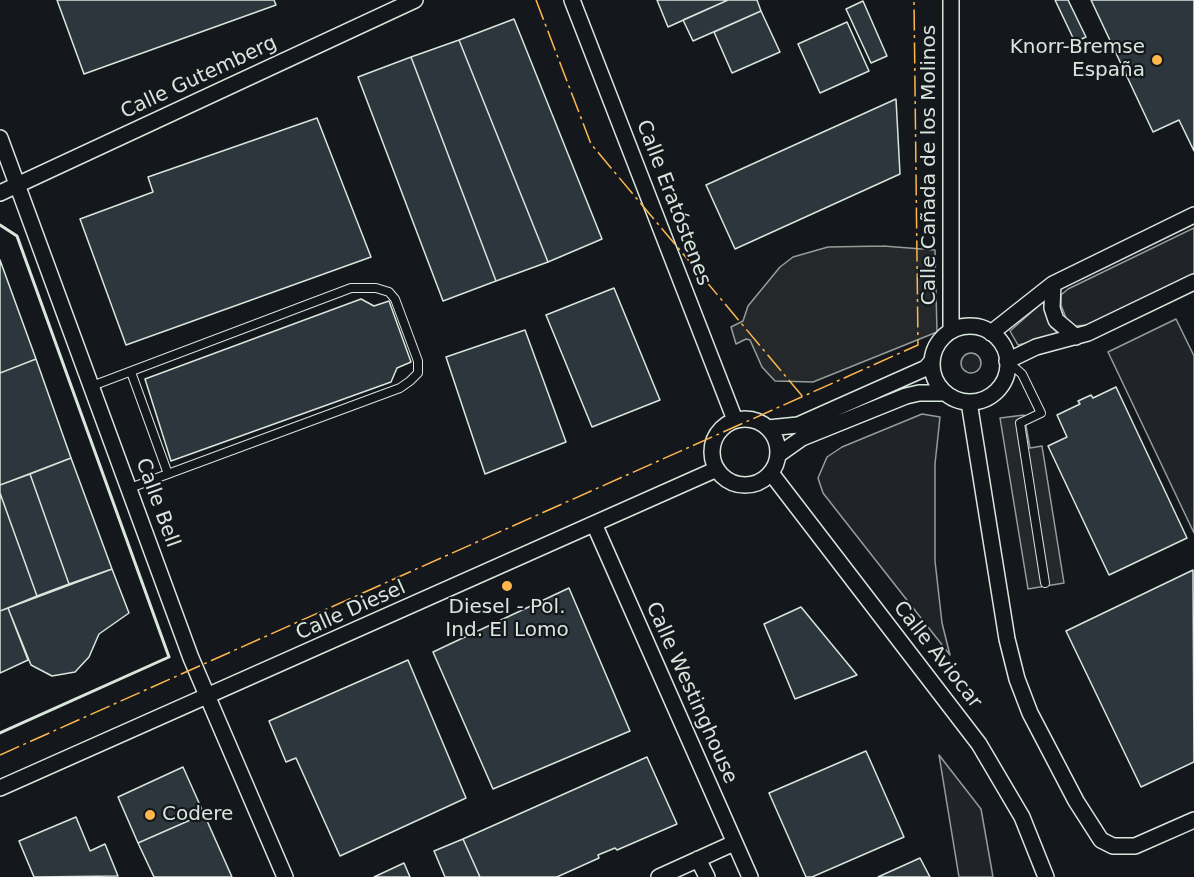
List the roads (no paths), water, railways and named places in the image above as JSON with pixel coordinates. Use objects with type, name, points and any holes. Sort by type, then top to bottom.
[{"type":"street","name":"Calle Gutemberg","points":[[0,193],[415,0]]},
{"type":"street","name":"Calle Eratóstenes","points":[[572,0],[735,420]]},
{"type":"street","name":"Calle Cañada de los Molinos","points":[[951,0],[951,331]]},
{"type":"street","name":"Calle Bell","points":[[0,138],[207,697],[285,877]]},
{"type":"street","points":[[991,333],[1053,284],[1194,215]]},
{"type":"street","points":[[1007,361],[1036,347],[1076,337],[1194,282]]},
{"type":"street","points":[[1053,284],[1052,308],[1056,320],[1076,337]]},
{"type":"street","points":[[768,428],[798,425],[926,368],[932,361],[941,339],[951,331],[971,326],[991,333],[999,340],[1007,361],[1006,374],[992,394],[969,402],[945,393],[919,393],[906,396],[802,438],[778,455],[771,473],[753,484],[733,483],[717,469],[713,459],[715,438],[721,429],[735,420],[749,419],[768,428],[774,437],[778,455]]},
{"type":"street","points":[[932,361],[934,377],[945,393]]},
{"type":"street","points":[[969,402],[1007,639],[1017,679],[1030,713],[1101,840],[1124,847],[1149,842],[1194,820]]},
{"type":"street","name":"Calle Diesel","points":[[0,788],[595,526],[717,469]]},
{"type":"street","name":"Calle Aviocar","points":[[771,473],[979,744],[1022,817],[1046,877]]},
{"type":"street","name":"Calle Westinghouse","points":[[595,526],[750,877]]},
{"type":"street","points":[[660,877],[734,843]]},
{"type":"street","points":[[698,859],[707,877]]},
{"type":"lane","points":[[92,386],[351,288],[389,292],[395,299],[418,361],[418,373],[400,388],[130,488]]},
{"type":"lane","points":[[1007,361],[1022,374],[1041,413],[1020,423],[1045,583]]},
{"type":"lane","points":[[131,372],[168,474]]},
{"type":"place","name":"Knorr-Bremse España","points":[[1157,60]]},
{"type":"place","name":"Diesel - Pol. Ind. El Lomo","points":[[507,586]]},
{"type":"place","name":"Codere","points":[[150,815]]}]
